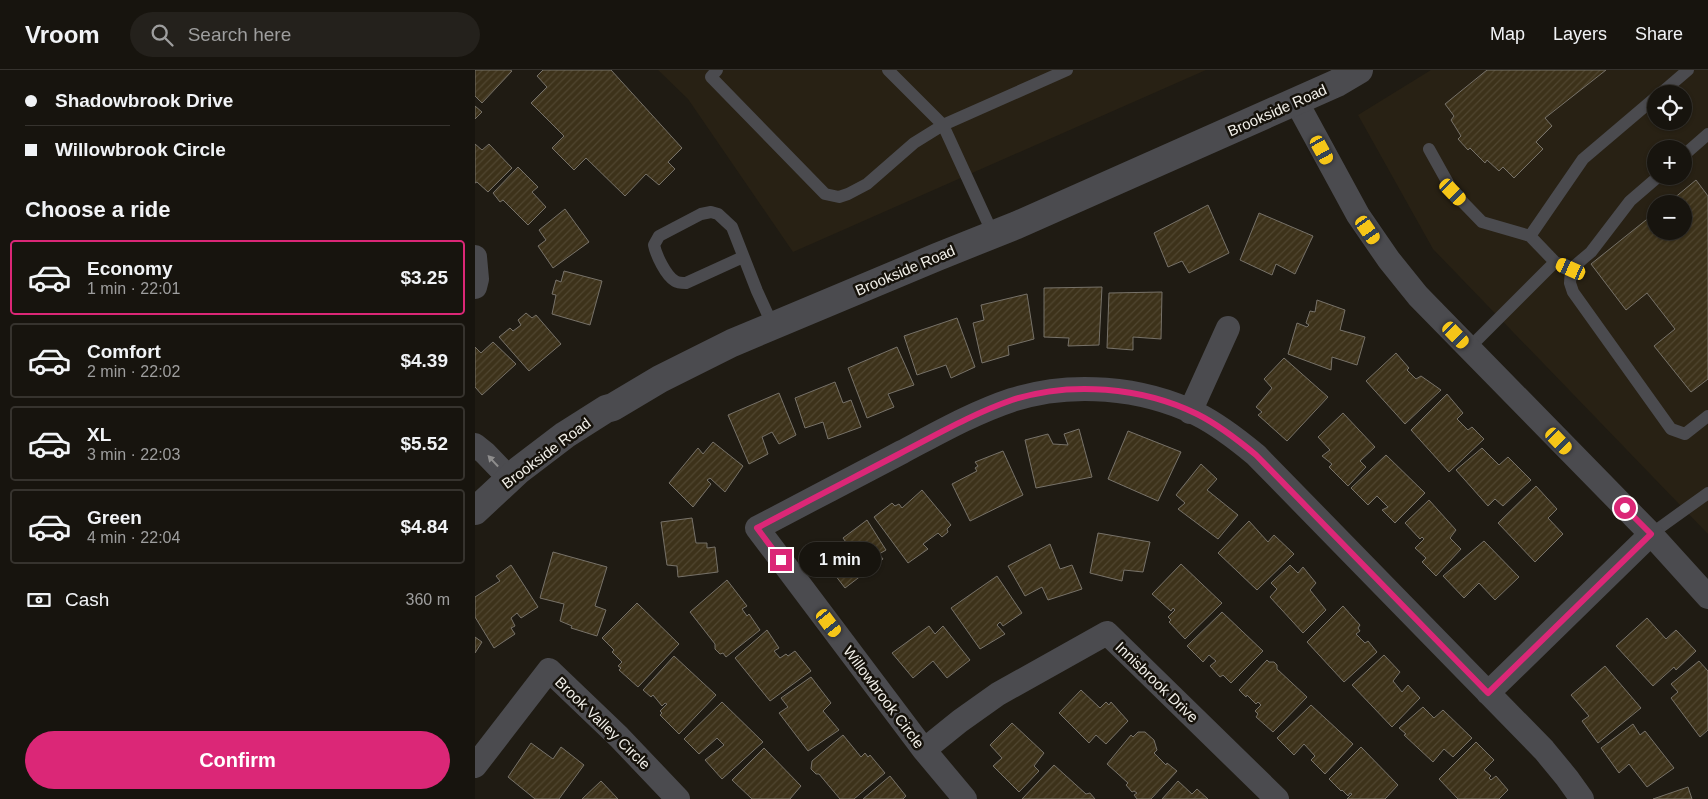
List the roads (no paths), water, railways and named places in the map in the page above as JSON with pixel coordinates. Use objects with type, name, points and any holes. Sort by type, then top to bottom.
[{"type":"street","name":"Brookside Road","points":[[475,510],[565,435],[606,409],[708,355],[993,234],[1337,83],[1359,70]]},
{"type":"street","points":[[1295,101],[1357,215],[1389,260],[1418,296],[1651,534],[1708,598]]},
{"type":"street","points":[[475,258],[477,279],[475,287]]},
{"type":"street","points":[[1190,412],[1228,328]]},
{"type":"street","name":"Willowbrook Circle","points":[[965,799],[924,750],[757,528],[969,417],[1013,400],[1077,389],[1121,391],[1160,400],[1197,414],[1231,435],[1256,455],[1544,750],[1582,799]]},
{"type":"street","points":[[475,445],[485,452],[510,479]]},
{"type":"street","points":[[1488,693],[1651,534]]},
{"type":"street","name":"Innisbrook Drive","points":[[924,750],[960,721],[999,694],[1107,633],[1277,799]]},
{"type":"street","name":"Brook Valley Circle","points":[[475,766],[549,670],[625,743],[678,799]]},
{"type":"lane","points":[[717,70],[711,77],[825,194],[839,197],[867,184],[914,143],[943,125],[1067,70]]},
{"type":"lane","points":[[889,70],[943,125],[993,234]]},
{"type":"lane","points":[[1670,85],[1688,70]]},
{"type":"lane","points":[[1529,236],[1583,160],[1647,105]]},
{"type":"lane","points":[[1692,148],[1708,134]]},
{"type":"lane","points":[[1429,150],[1453,192],[1482,222],[1529,236],[1555,262],[1571,269]]},
{"type":"lane","points":[[1649,185],[1630,201],[1591,252],[1571,269],[1570,283],[1573,292],[1671,429],[1685,434],[1708,416]]},
{"type":"lane","points":[[743,257],[687,283],[677,283],[670,278],[656,254],[654,245],[659,236],[701,214],[711,212],[718,214],[732,227],[773,326]]},
{"type":"lane","points":[[1469,348],[1555,262]]},
{"type":"lane","points":[[1651,534],[1708,493]]}]
